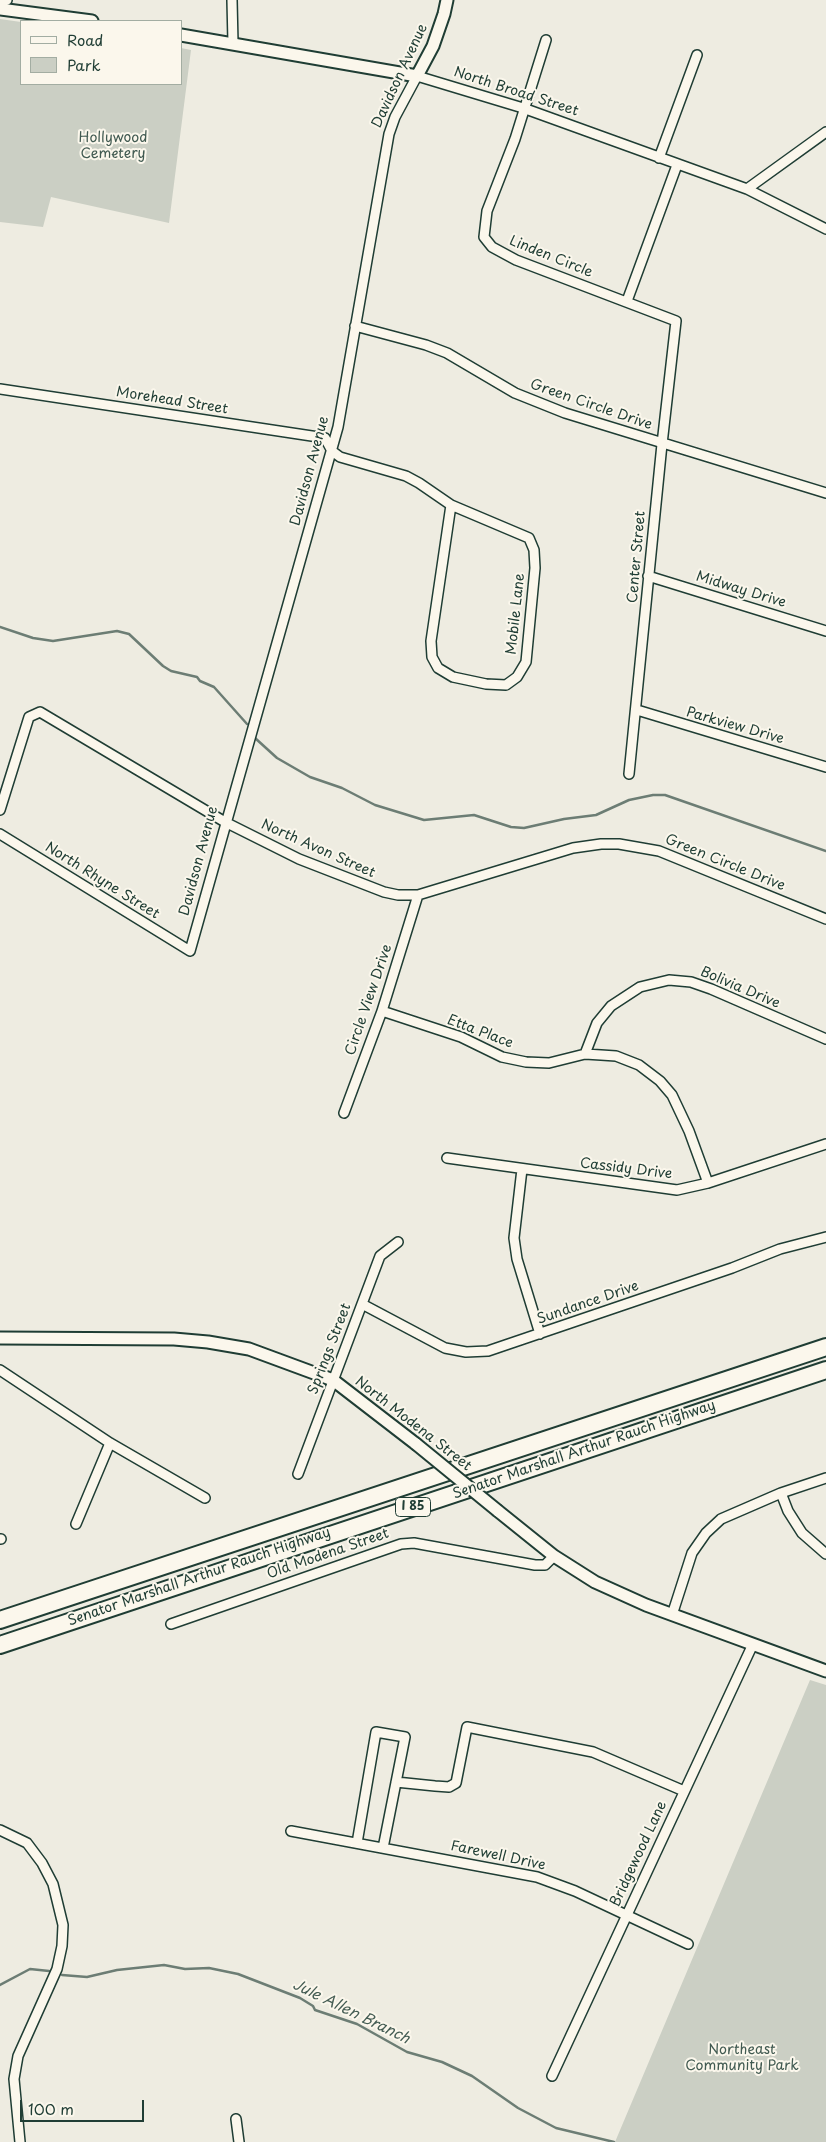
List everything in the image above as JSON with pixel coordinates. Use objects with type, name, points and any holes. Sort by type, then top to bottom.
[{"type":"highway","name":"Senator Marshall Arthur Rauch Highway","points":[[0,1620],[826,1347]]},
{"type":"highway","name":"Senator Marshall Arthur Rauch Highway","points":[[0,1644],[826,1370]]},
{"type":"street","points":[[0,3],[7,0]]},
{"type":"street","points":[[232,0],[233,44]]},
{"type":"street","name":"Davidson Avenue","points":[[190,951],[225,822],[332,451],[344,398],[389,134],[395,117],[433,46],[447,0]]},
{"type":"street","points":[[0,9],[84,20]]},
{"type":"street","name":"North Broad Street","points":[[182,35],[417,76],[524,108],[747,189],[826,228]]},
{"type":"street","points":[[524,108],[546,40]]},
{"type":"street","points":[[659,158],[697,55]]},
{"type":"street","name":"Linden Circle","points":[[524,108],[515,139],[488,211],[484,237],[492,247],[516,260],[676,321],[674,342]]},
{"type":"street","points":[[747,189],[826,132]]},
{"type":"street","points":[[626,301],[677,165]]},
{"type":"street","name":"Green Circle Drive","points":[[355,326],[426,345],[468,364],[531,401],[662,444],[826,493]]},
{"type":"street","name":"Center Street","points":[[630,774],[648,576],[674,342]]},
{"type":"street","name":"Morehead Street","points":[[0,389],[325,438],[332,451]]},
{"type":"street","name":"Mobile Lane","points":[[332,451],[340,458],[406,476],[450,505],[529,538],[534,550],[535,568],[526,662],[517,677],[506,684],[486,684],[453,676],[438,668],[432,656],[431,641],[450,505]]},
{"type":"street","name":"Midway Drive","points":[[648,576],[826,631]]},
{"type":"street","name":"Parkview Drive","points":[[637,710],[826,767]]},
{"type":"street","name":"North Avon Street","points":[[0,810],[29,717],[40,712],[52,717],[225,822],[299,858],[369,888],[398,895],[418,895],[573,848],[610,844]]},
{"type":"street","name":"North Rhyne Street","points":[[0,834],[190,951]]},
{"type":"street","name":"Green Circle Drive","points":[[610,844],[659,852],[826,919]]},
{"type":"street","name":"Circle View Drive","points":[[344,1113],[382,1011],[418,895]]},
{"type":"street","name":"Bolivia Drive","points":[[585,1054],[597,1023],[611,1006],[640,987],[669,980],[691,982],[711,989],[826,1039]]},
{"type":"street","name":"Etta Place","points":[[382,1011],[461,1038],[502,1057],[526,1062],[549,1063],[585,1054],[616,1056],[639,1065],[660,1081],[672,1095],[708,1183]]},
{"type":"street","name":"Cassidy Drive","points":[[447,1158],[677,1190],[708,1183],[826,1144]]},
{"type":"street","points":[[522,1169],[514,1238],[517,1259],[540,1334]]},
{"type":"street","name":"Sundance Drive","points":[[362,1304],[445,1348],[466,1352],[488,1351],[732,1268],[780,1249],[826,1237]]},
{"type":"street","name":"Springs Street","points":[[298,1474],[380,1256],[398,1242]]},
{"type":"street","name":"North Modena Street","points":[[0,1338],[174,1339],[208,1342],[249,1349],[333,1380],[416,1444],[554,1556],[595,1582],[672,1615],[826,1671]]},
{"type":"street","points":[[0,1370],[110,1443],[205,1498]]},
{"type":"street","points":[[76,1524],[110,1443]]},
{"type":"street","points":[[672,1615],[692,1553],[706,1532],[734,1511],[826,1478]]},
{"type":"street","points":[[780,1493],[802,1534],[826,1554]]},
{"type":"street","name":"Old Modena Street","points":[[171,1624],[400,1544],[414,1543],[535,1565],[545,1565],[554,1556]]},
{"type":"street","name":"Bridgewood Lane","points":[[552,2076],[753,1644]]},
{"type":"street","points":[[396,1782],[450,1787],[456,1783],[467,1728],[593,1752],[684,1791]]},
{"type":"street","points":[[357,1843],[376,1732],[405,1737],[383,1848]]},
{"type":"street","points":[[0,1830],[27,1843],[42,1863],[56,1895],[62,1925],[62,1946],[57,1969],[18,2056],[14,2079],[20,2142]]},
{"type":"street","name":"Farewell Drive","points":[[291,1831],[538,1877],[576,1891],[688,1944]]},
{"type":"street","points":[[236,2119],[239,2142]]},
{"type":"green space","name":"Hollywood Cemetery","points":[[0,19],[20,22],[20,85],[182,85],[182,48],[191,50],[169,223],[51,197],[43,227],[0,222]]},
{"type":"green space","name":"Northeast Community Park","points":[[810,1680],[826,1685],[826,2142],[615,2142]]},
{"type":"waterway","points":[[0,627],[33,638],[53,641],[117,631],[129,634],[163,666],[171,671],[197,677],[200,681],[214,687],[247,724]]},
{"type":"waterway","points":[[255,738],[277,758],[310,777],[342,788],[375,805],[424,820],[474,815],[511,827],[524,828],[564,819],[596,815],[629,800],[653,795],[665,795],[826,851]]},
{"type":"waterway","name":"Jule Allen Branch","points":[[62,1975],[87,1977],[117,1970],[164,1965],[185,1969],[209,1968],[238,1974],[300,1998],[313,2006],[315,2010],[357,2024],[407,2052],[442,2062],[472,2076],[518,2108],[556,2128],[614,2142]]},
{"type":"waterway","name":"Jule Allen Branch","points":[[0,1985],[30,1969],[49,1971]]}]
